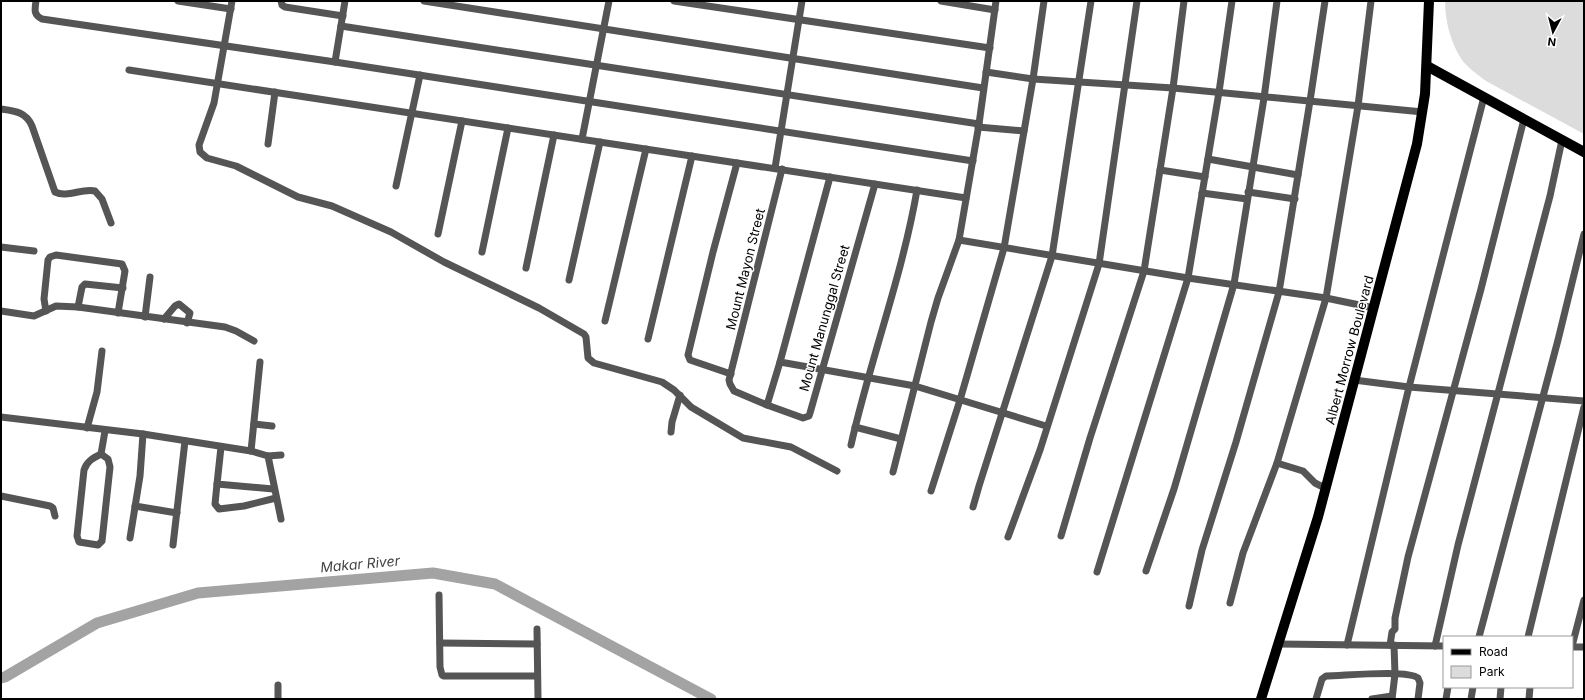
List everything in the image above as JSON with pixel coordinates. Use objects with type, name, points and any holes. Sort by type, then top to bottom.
[{"type":"main road","name":"Albert Morrow Boulevard","points":[[1261,699],[1318,517],[1417,144],[1423,112],[1427,66],[1429,1]]},
{"type":"main road","points":[[1427,66],[1584,152]]},
{"type":"street","points":[[36,1],[34,11],[36,15],[42,19],[335,62],[973,161]]},
{"type":"street","points":[[178,1],[231,9]]},
{"type":"street","points":[[232,1],[218,84],[212,111],[200,145],[200,152],[207,158],[236,166],[298,197],[332,206],[397,235],[444,262],[533,305],[580,331],[586,337],[588,358],[594,363],[662,382],[680,395],[691,407],[743,438],[791,447],[837,471]]},
{"type":"street","points":[[281,1],[282,5],[285,7],[343,16]]},
{"type":"street","points":[[335,62],[345,1]]},
{"type":"street","points":[[424,1],[983,88]]},
{"type":"street","points":[[582,139],[609,1]]},
{"type":"street","points":[[674,1],[990,48]]},
{"type":"street","name":"Mount Mayon Street","points":[[731,374],[779,169],[781,131],[802,1]]},
{"type":"street","points":[[941,1],[995,10]]},
{"type":"street","points":[[893,472],[938,298],[959,240],[973,161],[996,1]]},
{"type":"street","points":[[931,491],[960,400],[1004,248],[1033,79],[1044,1]]},
{"type":"street","points":[[973,507],[1052,256],[1091,1]]},
{"type":"street","points":[[1008,537],[1040,450],[1046,426],[1099,264],[1137,1]]},
{"type":"street","points":[[1061,536],[1090,438],[1144,271],[1173,88],[1184,1]]},
{"type":"street","points":[[1097,572],[1188,278],[1219,92],[1232,1]]},
{"type":"street","points":[[1146,571],[1174,489],[1234,284],[1264,98],[1277,1]]},
{"type":"street","points":[[1188,606],[1202,550],[1236,442],[1279,292],[1295,199],[1325,1]]},
{"type":"street","points":[[1230,603],[1243,553],[1277,463],[1326,298],[1358,106],[1371,1]]},
{"type":"street","points":[[341,26],[787,94],[978,126],[1024,131]]},
{"type":"street","points":[[129,70],[966,198]]},
{"type":"street","points":[[986,72],[1033,79],[1173,88],[1264,98],[1423,112]]},
{"type":"street","points":[[396,186],[420,75]]},
{"type":"street","points":[[268,144],[275,92]]},
{"type":"street","points":[[1347,645],[1409,387],[1484,97]]},
{"type":"street","points":[[1,109],[20,113],[28,118],[55,192],[61,194],[85,190],[95,191],[102,199],[111,223]]},
{"type":"street","points":[[1372,699],[1392,697],[1395,674],[1392,632],[1395,629],[1395,618],[1408,557],[1454,390],[1524,119]]},
{"type":"street","points":[[438,234],[462,121]]},
{"type":"street","points":[[482,252],[508,128]]},
{"type":"street","points":[[526,268],[554,135]]},
{"type":"street","points":[[1435,646],[1458,546],[1550,196],[1562,140]]},
{"type":"street","points":[[569,280],[600,142]]},
{"type":"street","points":[[604,321],[646,150]]},
{"type":"street","points":[[648,339],[692,156]]},
{"type":"street","points":[[1208,158],[1298,175]]},
{"type":"street","points":[[737,163],[711,258],[688,355],[690,360],[731,374],[730,384],[734,391],[767,405],[830,177]]},
{"type":"street","points":[[1160,170],[1205,177]]},
{"type":"street","name":"Mount Manunggal Street","points":[[767,405],[803,418],[809,416],[874,184]]},
{"type":"street","points":[[851,445],[868,377],[906,246],[917,190]]},
{"type":"street","points":[[1202,193],[1295,199]]},
{"type":"street","points":[[1479,636],[1584,234]]},
{"type":"street","points":[[959,240],[1099,264],[1326,298],[1374,308]]},
{"type":"street","points":[[1,247],[34,251]]},
{"type":"street","points":[[46,311],[44,299],[48,260],[56,255],[122,264],[126,271],[118,313]]},
{"type":"street","points":[[145,317],[150,277]]},
{"type":"street","points":[[78,307],[82,287],[85,284],[123,288]]},
{"type":"street","points":[[164,319],[175,306],[179,304],[190,313],[187,323]]},
{"type":"street","points":[[1,311],[34,316],[61,306],[78,307],[225,327],[254,341]]},
{"type":"street","points":[[87,428],[97,392],[102,351]]},
{"type":"street","points":[[252,451],[260,362]]},
{"type":"street","points":[[780,362],[915,386],[1046,426]]},
{"type":"street","points":[[1354,380],[1409,387],[1542,399],[1584,401]]},
{"type":"street","points":[[671,432],[674,413],[680,395]]},
{"type":"street","points":[[1528,636],[1584,406]]},
{"type":"street","points":[[1,417],[105,431],[143,434],[252,451],[268,456],[282,455]]},
{"type":"street","points":[[254,424],[272,426]]},
{"type":"street","points":[[855,427],[901,439]]},
{"type":"street","points":[[102,454],[105,431]]},
{"type":"street","points":[[130,538],[140,476],[143,434]]},
{"type":"street","points":[[173,545],[185,441]]},
{"type":"street","points":[[221,447],[215,504],[219,509],[244,506],[276,498]]},
{"type":"street","points":[[102,454],[108,459],[110,467],[102,541],[98,545],[82,543],[79,542],[77,536],[84,470],[91,459],[102,454]]},
{"type":"street","points":[[268,456],[281,519]]},
{"type":"street","points":[[1277,463],[1303,471],[1315,483],[1325,488]]},
{"type":"street","points":[[217,484],[274,489]]},
{"type":"street","points":[[1,496],[50,506],[53,508],[54,516]]},
{"type":"street","points":[[135,506],[177,513]]},
{"type":"street","points":[[439,595],[440,667],[441,673],[444,676],[537,676]]},
{"type":"street","points":[[1573,642],[1584,600]]},
{"type":"street","points":[[537,629],[538,699]]},
{"type":"street","points":[[440,643],[537,644]]},
{"type":"street","points":[[1279,644],[1443,646]]},
{"type":"street","points":[[1573,646],[1584,647]]},
{"type":"street","points":[[1316,699],[1322,680],[1326,676],[1395,674],[1412,674],[1418,678],[1420,684],[1418,699]]},
{"type":"street","points":[[278,685],[278,699]]},
{"type":"street","points":[[1446,699],[1448,688]]},
{"type":"street","points":[[1471,699],[1473,688]]},
{"type":"street","points":[[1500,699],[1501,688]]},
{"type":"street","points":[[1529,699],[1530,688]]},
{"type":"green space","points":[[1445,1],[1584,1],[1584,134],[1486,81],[1467,66],[1458,54],[1452,40],[1447,24]]},
{"type":"waterway","name":"Makar River","points":[[1,678],[97,623],[198,593],[433,573],[495,584],[711,699]]}]
